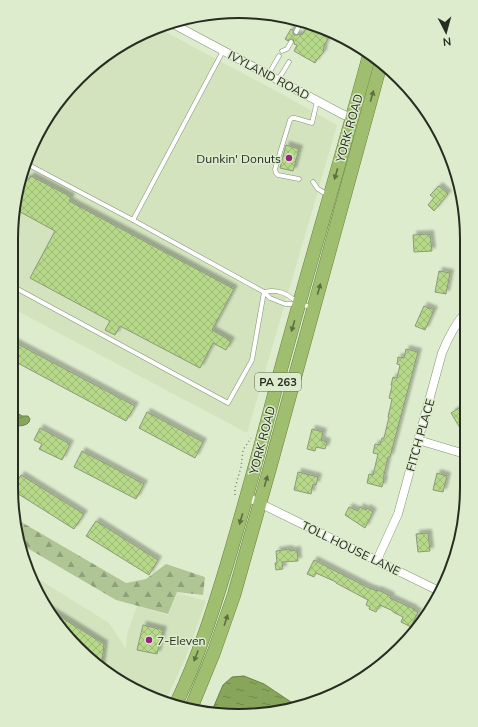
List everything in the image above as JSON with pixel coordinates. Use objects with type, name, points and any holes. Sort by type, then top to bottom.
[{"type":"highway","name":"YORK ROAD","points":[[178,700],[207,630],[228,563],[368,60]]},
{"type":"highway","name":"YORK ROAD","points":[[192,704],[219,641],[241,568],[380,69]]},
{"type":"street","name":"IVYLAND ROAD","points":[[179,27],[345,116],[364,123]]},
{"type":"street","name":"FITCH PLACE","points":[[377,560],[398,514],[444,348],[453,329],[460,320]]},
{"type":"street","points":[[418,440],[460,453]]},
{"type":"street","name":"TOLL HOUSE LANE","points":[[247,496],[435,589]]},
{"type":"lane","points":[[296,32],[299,27]]},
{"type":"lane","points":[[282,51],[287,49],[290,42]]},
{"type":"lane","points":[[133,220],[223,51]]},
{"type":"lane","points":[[268,75],[279,56]]},
{"type":"lane","points":[[278,80],[289,62]]},
{"type":"lane","points":[[299,179],[278,175],[276,170],[290,120],[295,118],[312,123],[317,101]]},
{"type":"lane","points":[[31,166],[264,292],[270,298],[285,304],[299,304],[314,308]]},
{"type":"lane","points":[[313,182],[318,189],[330,196],[344,200]]},
{"type":"lane","points":[[18,289],[228,403],[252,360],[264,292]]},
{"type":"lane","points":[[264,292],[273,290],[288,295],[299,304]]},
{"type":"lane","points":[[228,563],[241,568]]},
{"type":"shaded area","points":[[164,31],[337,125],[247,433],[18,311],[18,225],[20,210],[22,196],[30,168],[41,141],[55,116],[64,104],[93,73],[116,55],[141,41]]},
{"type":"shaded area","points":[[38,579],[109,623],[126,649],[127,635],[137,606],[168,615],[177,593],[206,601],[185,659],[167,697],[128,679],[116,672],[93,654],[73,634],[55,611]]},
{"type":"green space","points":[[21,521],[126,583],[146,579],[166,564],[205,577],[203,595],[177,592],[168,614],[116,600],[27,548]]},
{"type":"water","points":[[18,413],[22,416],[28,416],[30,419],[29,422],[19,426]]},
{"type":"water","points":[[244,676],[264,684],[291,702],[253,709],[213,707],[223,685],[232,677]]},
{"type":"building","points":[[291,29],[293,30],[294,35],[302,35],[306,29],[329,37],[324,46],[323,53],[315,63],[294,51],[297,45],[294,44],[293,39],[288,41],[285,39]]},
{"type":"building","name":"Dunkin' Donuts","points":[[286,145],[299,149],[293,171],[280,168]]},
{"type":"building","points":[[31,176],[71,197],[69,201],[234,289],[212,330],[231,341],[226,350],[213,343],[200,368],[120,326],[115,335],[105,330],[110,321],[30,278],[55,231],[20,212],[22,196],[27,178],[29,179]]},
{"type":"building","points":[[439,186],[448,194],[434,211],[428,205],[434,198],[430,195]]},
{"type":"building","points":[[430,234],[432,251],[414,252],[413,235]]},
{"type":"building","points":[[439,271],[450,273],[446,294],[435,292]]},
{"type":"building","points":[[424,306],[434,310],[425,330],[415,326]]},
{"type":"building","points":[[18,344],[135,406],[126,421],[18,363]]},
{"type":"building","points":[[406,349],[418,352],[390,457],[388,457],[382,487],[367,483],[369,474],[373,475],[378,454],[373,453],[375,444],[380,445],[382,438],[384,438],[392,399],[389,398],[391,385],[393,377],[397,378],[400,365],[397,364],[398,357],[404,358]]},
{"type":"building","points":[[460,408],[460,428],[451,413]]},
{"type":"building","points":[[147,412],[203,442],[195,458],[139,428]]},
{"type":"building","points":[[40,428],[70,444],[62,460],[39,449],[42,444],[34,440]]},
{"type":"building","points":[[312,429],[323,432],[321,440],[327,442],[325,449],[316,447],[315,451],[307,449]]},
{"type":"building","points":[[82,451],[144,484],[136,499],[74,467]]},
{"type":"building","points":[[298,472],[318,477],[316,485],[313,484],[311,494],[294,490]]},
{"type":"building","points":[[437,473],[447,476],[443,492],[433,490]]},
{"type":"building","points":[[21,475],[84,514],[74,529],[18,494],[18,480]]},
{"type":"building","points":[[349,507],[358,511],[360,507],[366,510],[367,508],[373,512],[365,528],[345,515]]},
{"type":"building","points":[[96,521],[158,560],[149,575],[86,536]]},
{"type":"building","points":[[428,533],[430,551],[418,552],[416,534]]},
{"type":"building","points":[[289,549],[290,551],[297,550],[298,561],[282,562],[283,569],[276,570],[276,551]]},
{"type":"building","points":[[314,560],[369,588],[391,596],[390,598],[418,612],[411,627],[401,622],[403,617],[393,611],[380,605],[376,612],[369,609],[370,607],[366,605],[368,600],[336,582],[316,573],[314,577],[307,574]]},
{"type":"building","points":[[59,616],[104,644],[102,661],[73,634]]},
{"type":"building","points":[[143,625],[163,630],[157,654],[137,650]]},
{"type":"place","name":"Dunkin' Donuts","points":[[289,158]]},
{"type":"place","name":"7-Eleven","points":[[149,640]]}]
